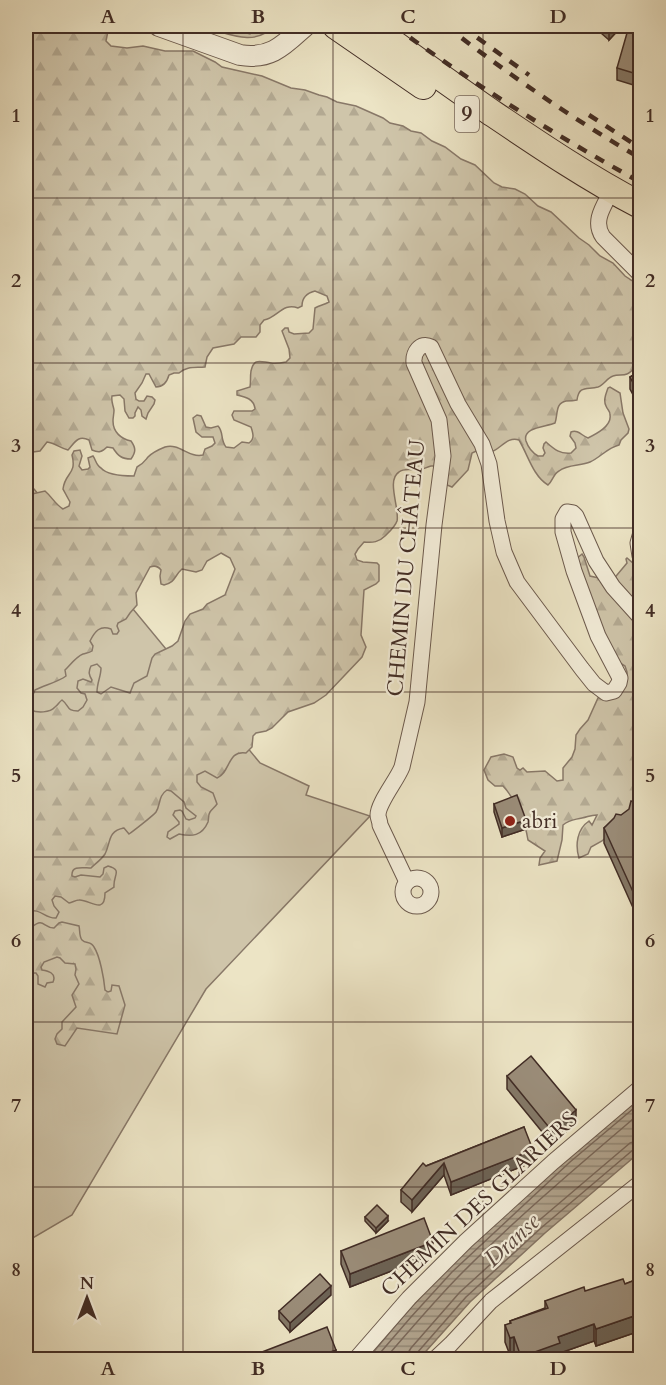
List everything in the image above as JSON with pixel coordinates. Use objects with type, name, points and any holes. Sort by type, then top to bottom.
[{"type":"main road","name":"9","points":[[336,26],[422,86],[511,141],[640,205]]},
{"type":"main road","name":"9","points":[[370,26],[512,126],[609,189]]},
{"type":"street","points":[[159,26],[240,55],[252,56],[270,53],[285,44],[304,26]]},
{"type":"street","points":[[231,51],[249,54],[264,50],[272,44],[283,26]]},
{"type":"street","points":[[609,189],[598,218],[599,232],[640,274]]},
{"type":"street","name":"CHEMIN DU CHÂTEAU","points":[[407,882],[380,825],[378,815],[379,807],[400,774],[417,702],[443,456],[439,420],[414,363],[413,356],[423,345],[431,348],[458,404],[483,444],[489,464],[504,552],[517,582],[594,684],[606,693],[614,691],[620,678],[598,636],[574,571],[563,532],[563,519],[567,512],[576,516],[596,561],[613,587],[640,617]]},
{"type":"street","points":[[640,536],[638,543],[640,556]]},
{"type":"street","name":"CHEMIN DES GLARIERS","points":[[355,1359],[409,1298],[466,1241],[553,1162],[640,1088]]},
{"type":"street","points":[[434,1359],[451,1344],[491,1300],[640,1183]]},
{"type":"green space","points":[[26,26],[106,27],[108,31],[106,41],[111,46],[127,48],[143,46],[165,51],[193,51],[222,67],[262,76],[291,88],[305,90],[337,102],[356,106],[390,123],[421,133],[461,159],[475,165],[494,183],[525,194],[538,206],[551,212],[600,256],[613,263],[625,276],[640,286],[640,361],[629,373],[613,376],[598,387],[582,390],[577,400],[562,402],[558,407],[555,423],[531,430],[526,436],[528,445],[538,456],[543,456],[545,453],[543,448],[546,442],[558,451],[571,453],[576,448],[570,436],[571,432],[578,432],[588,438],[609,423],[610,413],[605,399],[610,387],[620,393],[623,413],[629,429],[619,445],[590,462],[562,469],[555,474],[548,485],[538,476],[519,440],[515,439],[491,452],[485,447],[472,453],[468,470],[452,487],[447,485],[440,466],[399,472],[395,476],[393,488],[396,523],[380,540],[364,542],[355,554],[357,560],[379,565],[379,581],[364,590],[361,635],[366,647],[362,657],[326,695],[314,703],[288,712],[272,728],[256,733],[253,736],[252,747],[246,753],[235,755],[225,771],[217,778],[205,771],[197,775],[197,782],[201,787],[213,793],[217,804],[209,813],[206,827],[200,833],[179,834],[170,839],[167,837],[168,832],[179,824],[173,815],[175,811],[182,811],[189,820],[196,816],[186,808],[184,802],[167,790],[162,795],[156,812],[129,834],[124,828],[112,835],[105,854],[91,868],[73,870],[72,876],[75,877],[81,875],[100,877],[104,868],[108,866],[115,869],[114,887],[105,893],[102,904],[96,905],[83,900],[69,903],[55,896],[52,900],[59,912],[56,918],[32,911],[28,912],[26,924],[26,515],[29,509],[27,498],[32,494],[45,491],[63,509],[69,506],[70,502],[63,489],[72,470],[74,451],[80,450],[82,456],[79,466],[82,470],[90,467],[88,458],[93,456],[98,465],[107,472],[130,476],[134,476],[137,467],[156,451],[165,447],[175,447],[203,455],[205,449],[215,443],[213,437],[202,437],[196,432],[193,418],[197,415],[201,416],[206,427],[218,426],[226,447],[234,448],[242,442],[249,443],[253,438],[251,427],[234,420],[232,415],[234,411],[255,409],[249,399],[237,395],[237,391],[250,387],[251,371],[256,362],[278,363],[286,362],[290,358],[282,331],[288,328],[289,332],[294,334],[309,333],[313,329],[315,308],[329,302],[327,296],[315,291],[310,293],[304,298],[302,306],[288,307],[264,320],[256,337],[241,337],[234,344],[213,348],[207,357],[205,367],[188,368],[169,375],[161,386],[156,387],[149,374],[146,374],[135,393],[139,401],[144,401],[147,396],[155,400],[146,419],[138,407],[135,416],[129,418],[125,411],[124,399],[120,395],[112,396],[114,428],[121,437],[133,443],[135,450],[131,459],[120,456],[113,448],[107,447],[99,452],[92,450],[89,440],[82,438],[68,450],[47,442],[40,451],[33,452],[26,448]],"holes":[[[221,553],[230,558],[235,569],[225,595],[207,604],[203,609],[190,614],[178,641],[155,654],[147,676],[134,683],[130,693],[111,687],[101,694],[97,692],[101,668],[97,664],[90,668],[91,682],[83,679],[78,681],[77,688],[85,694],[87,700],[78,711],[70,709],[62,700],[47,711],[31,710],[35,690],[66,676],[65,670],[73,661],[92,651],[93,646],[90,641],[96,632],[101,628],[107,628],[111,629],[113,634],[117,634],[118,623],[126,619],[137,605],[136,593],[150,567],[156,566],[161,570],[161,584],[164,585],[173,580],[182,569],[196,572],[202,570],[207,561]]]},
{"type":"green space","points":[[206,26],[220,26],[250,34],[256,26],[273,26],[259,36],[242,37]]},
{"type":"green space","points":[[26,489],[34,489],[260,763],[309,786],[306,795],[370,816],[206,989],[72,1215],[26,1242]]},
{"type":"green space","points":[[582,554],[590,576],[612,581],[627,563],[627,558],[634,564],[640,578],[640,817],[624,821],[602,841],[591,847],[588,854],[579,858],[577,843],[582,828],[589,821],[592,825],[597,815],[572,820],[563,825],[557,861],[539,865],[540,858],[545,851],[528,840],[516,804],[503,786],[495,786],[488,780],[484,770],[491,757],[504,754],[513,757],[520,770],[523,768],[527,772],[545,771],[557,781],[563,780],[563,768],[572,757],[576,735],[588,720],[598,698],[603,692],[627,678],[625,666],[609,656],[575,560]]},
{"type":"green space","points":[[62,922],[79,926],[81,939],[93,945],[96,951],[105,990],[111,991],[112,985],[119,986],[125,1005],[117,1034],[77,1028],[65,1046],[57,1044],[55,1039],[62,1029],[62,1022],[76,1007],[72,995],[79,984],[75,975],[75,964],[65,963],[57,957],[44,962],[42,970],[54,976],[53,982],[47,983],[45,987],[38,984],[38,976],[34,973],[31,977],[30,990],[26,993],[26,924],[32,927],[41,923],[54,928]]},
{"type":"water","name":"Dranse","points":[[640,1095],[640,1152],[545,1233],[470,1302],[419,1359],[367,1360],[449,1267],[519,1201]]},
{"type":"building","points":[[602,26],[614,26],[609,32]]},
{"type":"building","points":[[629,26],[640,26],[640,75],[617,68]]},
{"type":"building","points":[[640,371],[640,396],[630,377]]},
{"type":"building","name":"abri","points":[[517,795],[526,820],[502,828],[494,804]]},
{"type":"building","points":[[631,801],[640,803],[640,890],[634,894],[604,828],[616,814],[621,815],[629,809]]},
{"type":"building","points":[[531,1056],[576,1110],[552,1131],[507,1076]]},
{"type":"building","points":[[524,1127],[533,1150],[451,1182],[444,1163],[412,1200],[401,1190],[423,1163],[426,1166]]},
{"type":"building","points":[[377,1205],[388,1216],[376,1228],[365,1217]]},
{"type":"building","points":[[424,1218],[433,1242],[350,1274],[341,1251]]},
{"type":"building","points":[[320,1274],[331,1286],[290,1323],[279,1311]]},
{"type":"building","points":[[640,1278],[640,1319],[636,1321],[634,1316],[596,1329],[594,1324],[558,1337],[560,1343],[521,1357],[514,1337],[510,1338],[505,1325],[511,1323],[510,1321],[548,1308],[545,1301],[584,1287],[585,1291],[623,1279],[625,1284]]},
{"type":"building","points":[[327,1327],[336,1350],[312,1359],[244,1359]]},
{"type":"railway","points":[[394,26],[514,108],[640,182]]},
{"type":"railway","points":[[446,26],[541,95],[640,158]]},
{"type":"railway","points":[[461,26],[529,75]]},
{"type":"railway","points":[[589,115],[640,148]]},
{"type":"place","name":"abri","points":[[510,821]]}]
